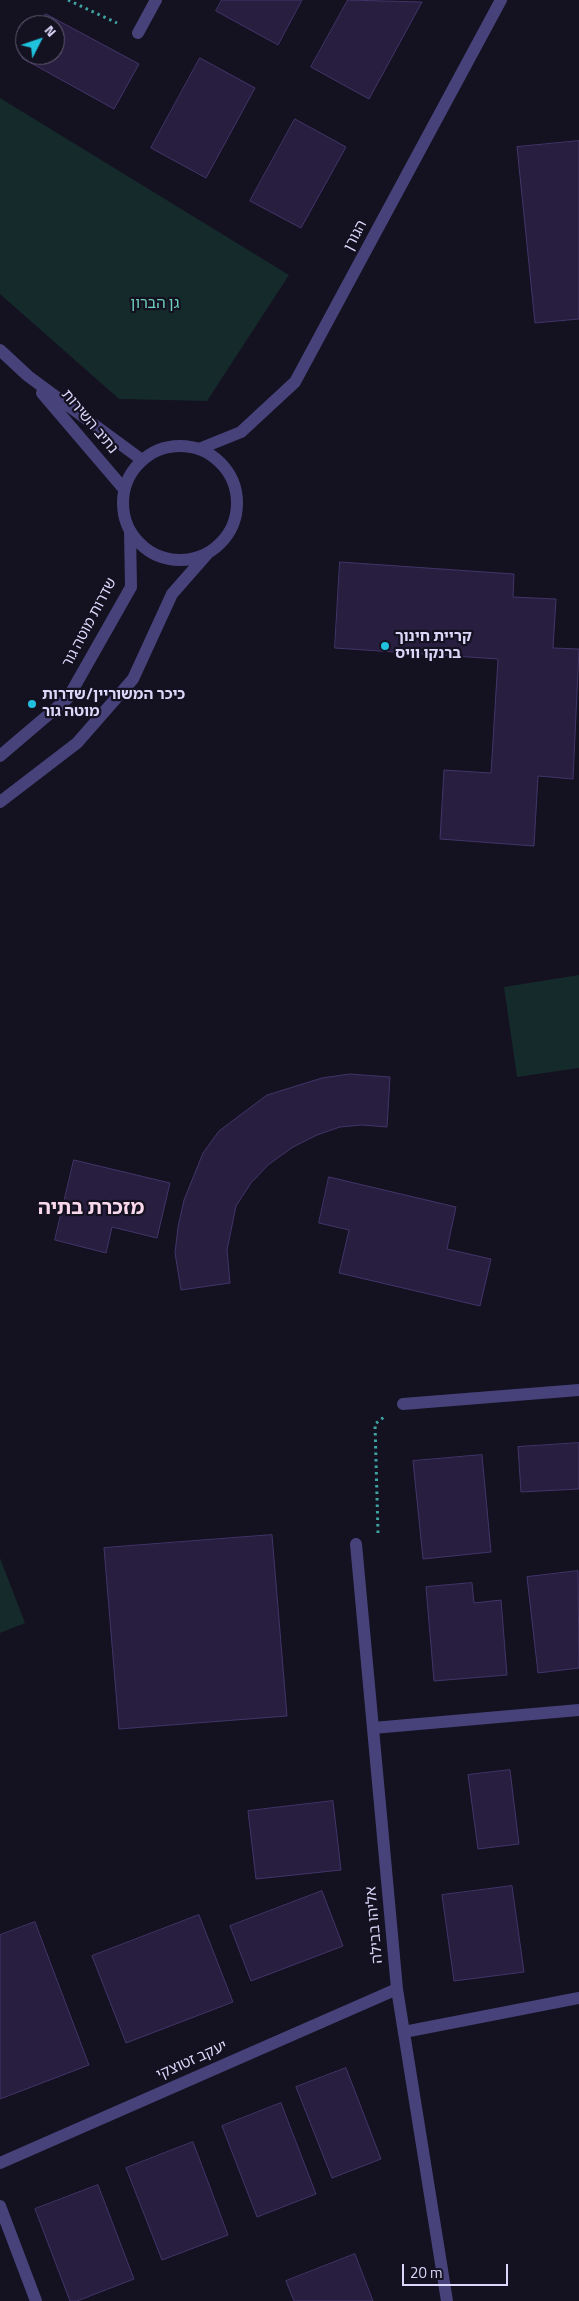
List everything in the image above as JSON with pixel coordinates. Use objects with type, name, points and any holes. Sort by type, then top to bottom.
[{"type":"street","points":[[138,33],[156,0]]},
{"type":"street","name":"הגורן","points":[[200,449],[241,432],[295,382],[501,0]]},
{"type":"street","name":"נתיב השירות","points":[[0,350],[28,376],[142,460]]},
{"type":"street","name":"נתיב השירות","points":[[28,376],[124,489]]},
{"type":"street","points":[[0,802],[77,743],[133,679],[172,594],[208,553],[225,539],[235,520],[237,498],[231,477],[217,459],[200,449],[180,445],[160,449],[142,460],[131,473],[124,489],[123,507],[130,531],[149,551],[165,558],[187,560],[208,553]]},
{"type":"street","name":"שדרות מוטה גור","points":[[0,756],[68,698],[131,587],[130,531]]},
{"type":"street","points":[[402,1404],[579,1390]]},
{"type":"street","name":"אליהו בבילה","points":[[356,1544],[397,1989],[447,2301]]},
{"type":"street","points":[[373,1728],[579,1710]]},
{"type":"street","name":"יעקב זטוצקי","points":[[0,2163],[397,1989]]},
{"type":"street","points":[[404,2032],[579,1998]]},
{"type":"street","points":[[0,2206],[36,2301]]},
{"type":"path","points":[[68,0],[138,33]]},
{"type":"path","points":[[356,1544],[379,1538],[375,1424],[402,1404]]},
{"type":"green space","name":"גן הברון","points":[[0,98],[289,275],[207,401],[119,399],[0,294]]},
{"type":"green space","points":[[579,975],[579,1068],[517,1077],[504,987]]},
{"type":"green space","points":[[0,1558],[25,1623],[0,1633]]},
{"type":"building","points":[[222,0],[302,0],[278,45],[216,11]]},
{"type":"building","points":[[348,0],[422,2],[369,99],[311,67]]},
{"type":"building","points":[[65,24],[139,64],[114,109],[35,65],[65,65]]},
{"type":"building","points":[[200,58],[255,88],[206,178],[151,148]]},
{"type":"building","points":[[295,119],[346,147],[301,228],[250,201]]},
{"type":"building","points":[[579,141],[579,319],[535,323],[517,147]]},
{"type":"building","points":[[340,562],[514,574],[513,597],[556,599],[553,648],[579,649],[573,779],[538,776],[534,846],[440,839],[444,770],[491,773],[498,659],[335,648]]},
{"type":"building","points":[[350,1074],[390,1077],[387,1127],[362,1125],[340,1127],[317,1135],[293,1147],[268,1165],[251,1183],[236,1206],[227,1250],[230,1283],[181,1290],[175,1253],[184,1200],[203,1153],[219,1131],[267,1095],[322,1078]]},
{"type":"building","points":[[74,1160],[170,1183],[157,1238],[112,1227],[106,1253],[55,1240]]},
{"type":"building","points":[[329,1177],[456,1207],[447,1249],[491,1259],[480,1306],[339,1273],[349,1230],[319,1223]]},
{"type":"building","points":[[579,1443],[579,1489],[521,1492],[518,1447]]},
{"type":"building","points":[[482,1455],[491,1552],[423,1559],[413,1461]]},
{"type":"building","points":[[272,1535],[287,1716],[119,1729],[104,1548]]},
{"type":"building","points":[[578,1571],[579,1668],[538,1673],[527,1577]]},
{"type":"building","points":[[472,1583],[474,1603],[501,1600],[507,1675],[434,1681],[426,1587]]},
{"type":"building","points":[[510,1770],[519,1844],[478,1849],[468,1775]]},
{"type":"building","points":[[333,1801],[341,1870],[256,1879],[248,1811]]},
{"type":"building","points":[[512,1886],[524,1972],[454,1981],[442,1895]]},
{"type":"building","points":[[322,1891],[343,1946],[251,1981],[230,1926]]},
{"type":"building","points":[[199,1915],[233,2002],[126,2043],[92,1956]]},
{"type":"building","points":[[35,1922],[89,2065],[0,2099],[0,1935]]},
{"type":"building","points":[[346,2068],[381,2159],[332,2178],[296,2087]]},
{"type":"building","points":[[281,2103],[316,2194],[257,2217],[222,2126]]},
{"type":"building","points":[[193,2142],[228,2235],[162,2260],[126,2168]]},
{"type":"building","points":[[98,2185],[134,2279],[77,2301],[70,2301],[35,2209]]},
{"type":"building","points":[[355,2254],[373,2301],[294,2301],[286,2281]]},
{"type":"place","name":"קריית חינוך ברנקו וויס","points":[[385,646]]},
{"type":"place","name":"כיכר המשוריין/שדרות מוטה גור","points":[[32,704]]},
{"type":"district","name":"מזכרת בתיה","points":[[91,1209]]}]
